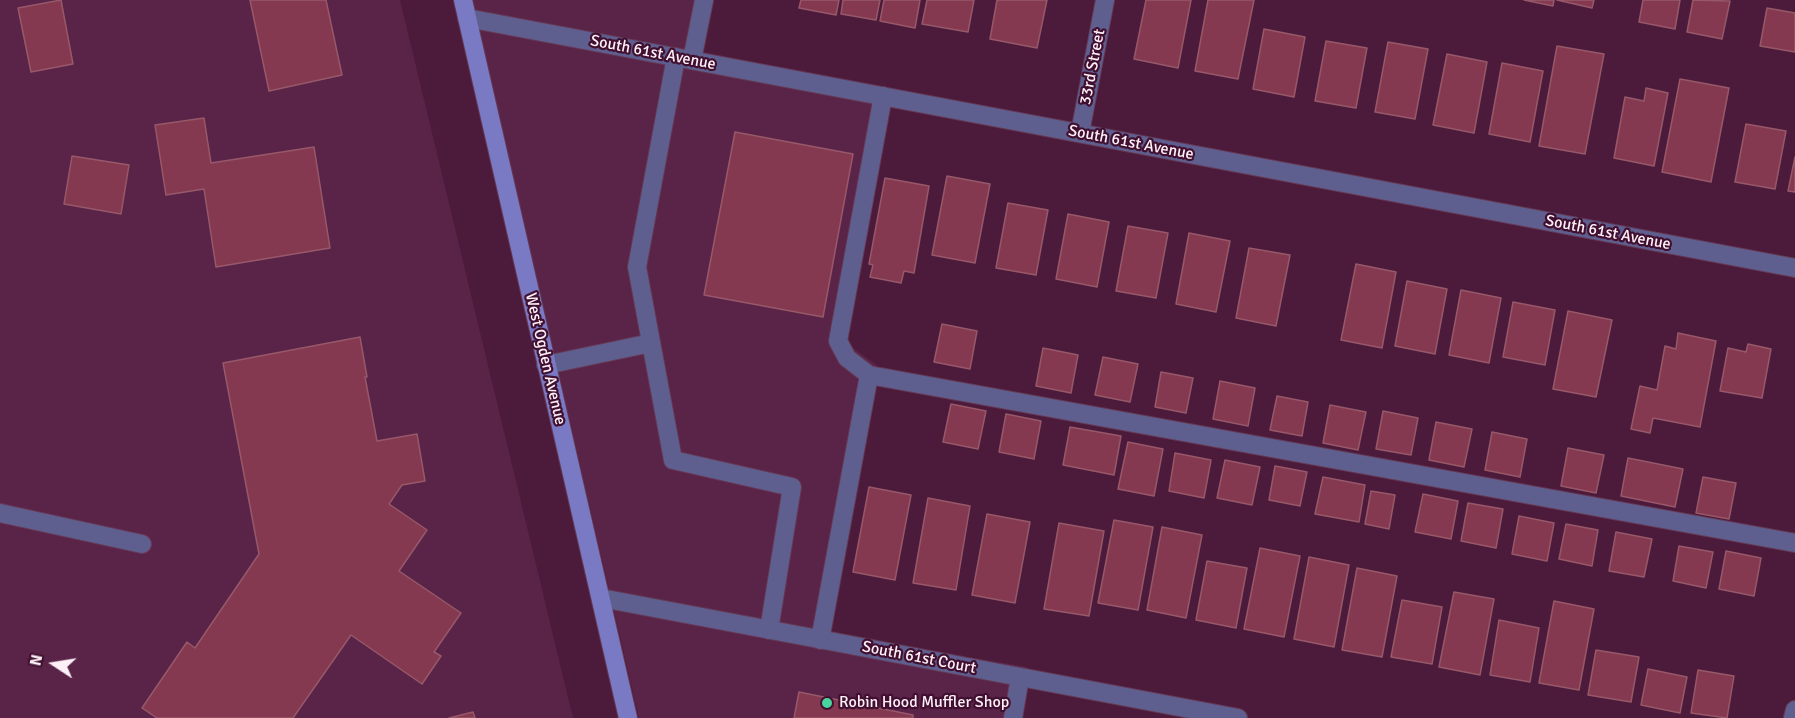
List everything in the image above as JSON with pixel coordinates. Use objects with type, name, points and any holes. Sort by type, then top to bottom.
[{"type":"main road","name":"West Ogden Avenue","points":[[465,9],[628,718]]},
{"type":"street","points":[[704,0],[684,59],[637,267],[673,460],[792,487],[769,630]]},
{"type":"street","name":"33rd Street","points":[[1080,133],[1105,0]]},
{"type":"street","name":"South 61st Avenue","points":[[465,9],[684,59],[1795,268]]},
{"type":"street","points":[[883,96],[838,341],[847,358],[869,375],[1795,543]]},
{"type":"street","points":[[546,365],[651,343]]},
{"type":"street","points":[[820,639],[869,375]]},
{"type":"street","points":[[0,513],[142,544]]},
{"type":"street","name":"South 61st Court","points":[[601,598],[1238,718]]},
{"type":"street","points":[[1012,718],[1020,677]]},
{"type":"street","points":[[1793,718],[1795,710]]},
{"type":"shaded area","points":[[0,0],[400,0],[573,718],[0,718]]},
{"type":"shaded area","points":[[472,0],[709,0],[700,53],[888,88],[844,342],[877,365],[827,633],[1027,667],[1018,718],[639,718]]},
{"type":"building","points":[[61,0],[73,64],[31,72],[18,8]]},
{"type":"building","points":[[250,0],[326,0],[342,75],[269,91]]},
{"type":"building","points":[[801,0],[839,0],[836,15],[799,8]]},
{"type":"building","points":[[843,0],[880,0],[876,20],[841,14]]},
{"type":"building","points":[[884,0],[920,0],[915,28],[880,21]]},
{"type":"building","points":[[927,0],[974,0],[968,32],[922,24]]},
{"type":"building","points":[[997,0],[1047,0],[1037,48],[990,39]]},
{"type":"building","points":[[1146,0],[1191,0],[1178,68],[1134,59]]},
{"type":"building","points":[[1208,0],[1254,0],[1238,79],[1195,71]]},
{"type":"building","points":[[1524,0],[1554,0],[1553,6]]},
{"type":"building","points":[[1557,0],[1594,0],[1592,8]]},
{"type":"building","points":[[1643,0],[1680,0],[1675,29],[1639,22]]},
{"type":"building","points":[[1693,0],[1730,1],[1722,39],[1687,32]]},
{"type":"building","points":[[1767,8],[1795,13],[1795,52],[1760,46]]},
{"type":"building","points":[[1264,29],[1305,37],[1294,97],[1253,89]]},
{"type":"building","points":[[1326,41],[1367,48],[1356,108],[1315,101]]},
{"type":"building","points":[[1388,42],[1428,49],[1415,119],[1375,112]]},
{"type":"building","points":[[1557,46],[1604,54],[1585,154],[1539,146]]},
{"type":"building","points":[[1447,54],[1487,62],[1474,133],[1433,125]]},
{"type":"building","points":[[1502,63],[1543,71],[1530,142],[1489,134]]},
{"type":"building","points":[[1680,79],[1729,88],[1711,182],[1662,172]]},
{"type":"building","points":[[1646,88],[1668,93],[1654,166],[1614,158],[1625,97],[1644,101]]},
{"type":"building","points":[[204,118],[211,163],[314,147],[330,248],[216,267],[204,189],[166,195],[155,125]]},
{"type":"building","points":[[1746,124],[1786,131],[1775,189],[1735,182]]},
{"type":"building","points":[[735,132],[853,154],[823,317],[704,295]]},
{"type":"building","points":[[72,156],[129,165],[121,214],[64,204]]},
{"type":"building","points":[[1795,157],[1795,192],[1788,191]]},
{"type":"building","points":[[947,176],[990,184],[975,263],[932,255]]},
{"type":"building","points":[[885,178],[929,186],[914,273],[904,271],[901,283],[870,277],[873,265],[869,264]]},
{"type":"building","points":[[1008,203],[1048,210],[1036,275],[996,268]]},
{"type":"building","points":[[1068,214],[1109,222],[1097,287],[1056,279]]},
{"type":"building","points":[[1128,226],[1168,233],[1156,298],[1116,291]]},
{"type":"building","points":[[1189,233],[1230,241],[1216,312],[1176,304]]},
{"type":"building","points":[[1249,248],[1290,255],[1276,326],[1236,318]]},
{"type":"building","points":[[1356,264],[1396,272],[1382,348],[1341,340]]},
{"type":"building","points":[[1407,281],[1447,289],[1435,354],[1395,346]]},
{"type":"building","points":[[1461,290],[1501,298],[1489,363],[1449,355]]},
{"type":"building","points":[[1513,302],[1555,310],[1545,365],[1503,357]]},
{"type":"building","points":[[1568,311],[1612,320],[1596,397],[1553,389]]},
{"type":"building","points":[[942,324],[977,331],[970,369],[934,362]]},
{"type":"building","points":[[1678,333],[1716,341],[1700,427],[1653,418],[1650,433],[1631,429],[1640,386],[1657,390],[1665,346],[1676,349]]},
{"type":"building","points":[[360,337],[377,441],[417,434],[425,481],[402,485],[389,504],[427,530],[399,571],[461,613],[434,652],[441,656],[422,684],[351,635],[293,718],[157,718],[142,708],[187,642],[195,648],[259,554],[223,363]]},
{"type":"building","points":[[1748,344],[1771,349],[1762,398],[1720,391],[1728,348],[1746,352]]},
{"type":"building","points":[[1043,348],[1078,355],[1071,393],[1036,386]]},
{"type":"building","points":[[1103,357],[1138,364],[1130,402],[1095,395]]},
{"type":"building","points":[[1161,372],[1193,378],[1186,413],[1155,407]]},
{"type":"building","points":[[1220,381],[1255,388],[1248,426],[1213,419]]},
{"type":"building","points":[[1277,396],[1308,402],[1302,436],[1270,430]]},
{"type":"building","points":[[951,404],[986,411],[978,449],[943,442]]},
{"type":"building","points":[[1330,405],[1366,412],[1358,450],[1323,443]]},
{"type":"building","points":[[1383,411],[1418,418],[1411,455],[1376,449]]},
{"type":"building","points":[[1006,414],[1041,421],[1034,459],[999,452]]},
{"type":"building","points":[[1436,422],[1472,429],[1464,467],[1429,460]]},
{"type":"building","points":[[1070,427],[1121,436],[1114,475],[1063,465]]},
{"type":"building","points":[[1492,432],[1527,439],[1520,477],[1485,470]]},
{"type":"building","points":[[1128,442],[1163,449],[1154,496],[1118,489]]},
{"type":"building","points":[[1568,448],[1604,455],[1596,493],[1561,486]]},
{"type":"building","points":[[1175,453],[1211,460],[1204,498],[1169,491]]},
{"type":"building","points":[[1628,458],[1683,469],[1675,507],[1621,496]]},
{"type":"building","points":[[1225,460],[1260,467],[1252,505],[1217,498]]},
{"type":"building","points":[[1275,466],[1307,472],[1300,506],[1269,500]]},
{"type":"building","points":[[1323,477],[1365,485],[1359,522],[1315,514]]},
{"type":"building","points":[[1703,477],[1736,483],[1729,519],[1696,513]]},
{"type":"building","points":[[869,487],[911,495],[895,580],[853,572]]},
{"type":"building","points":[[1371,491],[1395,495],[1389,529],[1365,524]]},
{"type":"building","points":[[1423,494],[1458,501],[1451,539],[1415,532]]},
{"type":"building","points":[[928,498],[970,506],[956,590],[913,583]]},
{"type":"building","points":[[1468,503],[1503,509],[1496,548],[1461,541]]},
{"type":"building","points":[[987,514],[1030,522],[1015,603],[972,595]]},
{"type":"building","points":[[1519,516],[1554,523],[1547,561],[1512,554]]},
{"type":"building","points":[[1114,520],[1153,527],[1138,610],[1098,603]]},
{"type":"building","points":[[1059,523],[1104,531],[1089,616],[1044,609]]},
{"type":"building","points":[[1566,524],[1598,530],[1592,566],[1559,559]]},
{"type":"building","points":[[1162,527],[1202,535],[1186,618],[1147,610]]},
{"type":"building","points":[[1616,532],[1652,539],[1644,577],[1609,571]]},
{"type":"building","points":[[1679,546],[1713,552],[1706,588],[1673,581]]},
{"type":"building","points":[[1260,548],[1300,556],[1284,637],[1244,629]]},
{"type":"building","points":[[1726,551],[1761,558],[1754,596],[1719,589]]},
{"type":"building","points":[[1309,557],[1349,565],[1334,647],[1294,639]]},
{"type":"building","points":[[1207,561],[1247,568],[1236,628],[1196,620]]},
{"type":"building","points":[[1357,568],[1397,576],[1382,657],[1342,650]]},
{"type":"building","points":[[1454,592],[1494,599],[1480,675],[1439,667]]},
{"type":"building","points":[[1402,600],[1442,607],[1432,664],[1391,657]]},
{"type":"building","points":[[1554,601],[1594,609],[1579,690],[1539,683]]},
{"type":"building","points":[[1499,620],[1539,628],[1530,682],[1490,675]]},
{"type":"building","points":[[1596,650],[1639,657],[1631,702],[1588,695]]},
{"type":"building","points":[[1648,669],[1687,677],[1680,713],[1641,705]]},
{"type":"building","points":[[1698,670],[1734,676],[1727,718],[1691,713]]},
{"type":"building","name":"Robin Hood Muffler Shop","points":[[799,692],[913,715],[913,718],[794,718]]},
{"type":"building","points":[[473,712],[475,718],[449,718]]},
{"type":"place","name":"Robin Hood Muffler Shop","points":[[827,703]]}]
